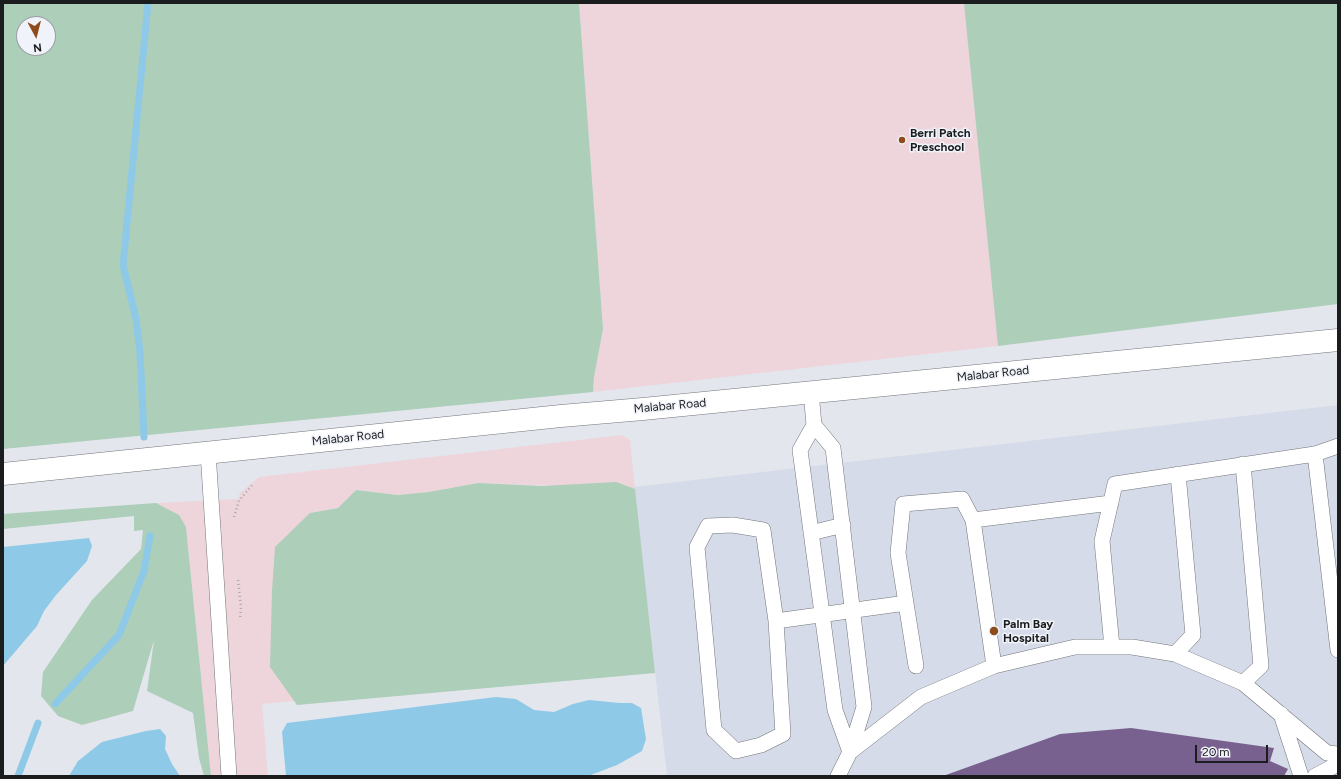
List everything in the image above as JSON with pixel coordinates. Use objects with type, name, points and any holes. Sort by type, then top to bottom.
[{"type":"main road","name":"Malabar Road","points":[[3,474],[561,416],[1338,340]]},
{"type":"lane","points":[[811,392],[814,425],[833,448],[864,707],[850,752],[838,776]]},
{"type":"lane","points":[[814,425],[800,450],[834,710],[850,752]]},
{"type":"lane","points":[[1112,647],[1102,541],[1115,484],[1315,454],[1338,446]]},
{"type":"lane","points":[[208,452],[229,776]]},
{"type":"lane","points":[[1315,454],[1338,650]]},
{"type":"lane","points":[[1243,464],[1261,666],[1243,683]]},
{"type":"lane","points":[[1175,654],[1193,634],[1178,474]]},
{"type":"lane","points":[[916,666],[898,553],[904,504],[962,498],[973,520],[994,666]]},
{"type":"lane","points":[[973,520],[1111,503]]},
{"type":"lane","points":[[733,525],[762,530],[776,621],[783,734],[761,745],[736,751],[714,730],[697,547],[708,526],[733,525]]},
{"type":"lane","points":[[811,532],[842,525]]},
{"type":"lane","points":[[776,621],[906,603]]},
{"type":"lane","points":[[850,752],[921,697],[994,666],[1075,647],[1132,647],[1175,654],[1243,683],[1327,753],[1338,754]]},
{"type":"lane","points":[[1281,714],[1301,776]]},
{"type":"lane","points":[[1315,776],[1338,764]]},
{"type":"shaded area","points":[[579,3],[965,3],[997,318],[998,346],[593,392],[594,377],[603,329]]},
{"type":"shaded area","name":"Palm Bay Hospital","points":[[1338,405],[1338,776],[667,776],[634,487]]},
{"type":"shaded area","points":[[622,435],[630,440],[635,489],[478,483],[429,492],[398,495],[356,490],[338,508],[310,513],[294,701],[262,704],[268,776],[211,776],[186,527],[156,503],[238,499],[240,493],[259,477]]},
{"type":"green space","points":[[3,3],[579,3],[603,329],[594,377],[593,392],[3,449]]},
{"type":"green space","points":[[964,3],[1338,3],[1338,304],[998,346]]},
{"type":"green space","points":[[616,482],[635,489],[655,673],[297,705],[270,667],[275,547],[310,513],[338,508],[356,490],[398,495],[429,492],[478,483],[542,486]]},
{"type":"green space","points":[[156,503],[179,515],[186,527],[211,776],[204,776],[199,758],[193,713],[147,691],[154,640],[133,711],[82,725],[58,716],[41,696],[43,672],[92,600],[141,549],[143,530],[134,531],[134,516],[3,529],[3,514]]},
{"type":"water","points":[[89,538],[92,546],[87,561],[56,595],[44,611],[37,626],[3,666],[3,547]]},
{"type":"water","points":[[496,697],[516,699],[534,710],[554,712],[573,704],[589,700],[632,703],[641,708],[646,739],[642,751],[617,765],[588,776],[286,776],[282,732],[287,723]]},
{"type":"water","points":[[160,729],[166,736],[165,749],[180,776],[69,776],[78,761],[102,742]]},
{"type":"building","points":[[1131,728],[1274,748],[1270,761],[1288,769],[1284,776],[943,776],[1060,734]]},
{"type":"waterway","points":[[144,437],[140,352],[136,319],[123,265],[148,3]]},
{"type":"waterway","points":[[55,704],[119,635],[144,571],[150,536]]},
{"type":"waterway","points":[[18,776],[38,723]]},
{"type":"place","name":"Berri Patch Preschool","points":[[902,140]]},
{"type":"place","name":"Palm Bay Hospital","points":[[994,631]]}]
